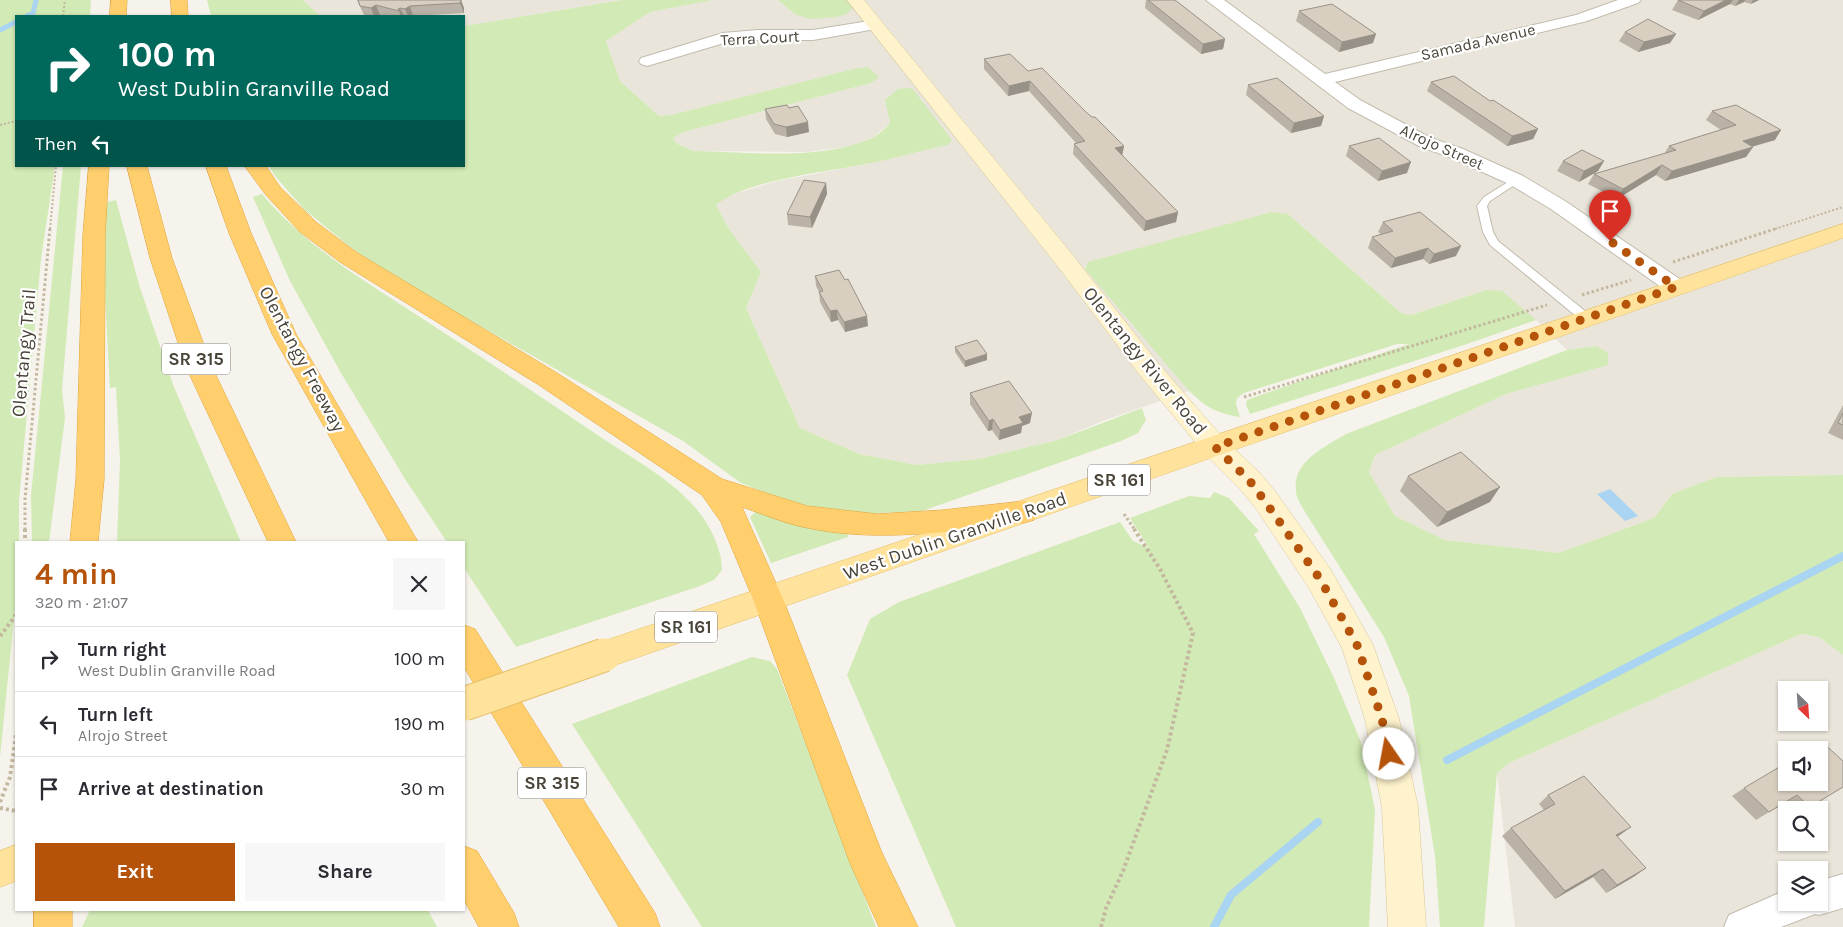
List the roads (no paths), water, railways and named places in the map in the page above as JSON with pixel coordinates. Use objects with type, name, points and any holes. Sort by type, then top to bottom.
[{"type":"highway","points":[[118,15],[119,0]]},
{"type":"highway","points":[[84,541],[90,479],[94,235],[99,167]]},
{"type":"highway","name":"SR 315","points":[[137,167],[161,258],[199,366],[282,541]]},
{"type":"highway","name":"Olentangy Freeway","points":[[216,167],[240,233],[284,334],[403,541]]},
{"type":"highway","points":[[256,167],[273,191],[308,227],[348,258],[548,379],[712,487],[807,517],[859,524],[877,525],[943,521],[1024,512]]},
{"type":"highway","points":[[712,487],[732,517],[768,599],[868,863],[898,927]]},
{"type":"highway","name":"SR 315","points":[[465,641],[641,927]]},
{"type":"highway","points":[[465,866],[500,927]]},
{"type":"highway","points":[[52,927],[53,911]]},
{"type":"main road","name":"Olentangy River Road","points":[[855,0],[1148,368],[1215,447],[1249,480],[1320,579],[1357,645],[1382,719],[1400,807],[1407,927]]},
{"type":"main road","name":"West Dublin Granville Road","points":[[465,704],[604,654],[1215,447],[1843,231]]},
{"type":"main road","points":[[0,869],[15,863]]},
{"type":"street","name":"Alrojo Street","points":[[1214,0],[1354,104],[1424,142],[1456,153],[1516,180],[1558,205],[1676,287]]},
{"type":"street","name":"Samada Avenue","points":[[1322,80],[1581,18],[1633,0]]},
{"type":"street","name":"Terra Court","points":[[647,61],[723,38],[758,35],[820,35],[875,25]]},
{"type":"street","points":[[1828,895],[1843,891]]},
{"type":"street","points":[[1741,927],[1778,910]]},
{"type":"lane","points":[[1516,180],[1487,199],[1482,206],[1488,232],[1494,243],[1586,318]]},
{"type":"water","points":[[1610,489],[1638,516],[1625,521],[1597,494]]},
{"type":"waterway","points":[[29,15],[33,13],[36,0]]},
{"type":"waterway","points":[[0,30],[15,22]]},
{"type":"waterway","points":[[1447,760],[1843,556]]},
{"type":"waterway","points":[[1214,927],[1231,895],[1318,822]]}]
